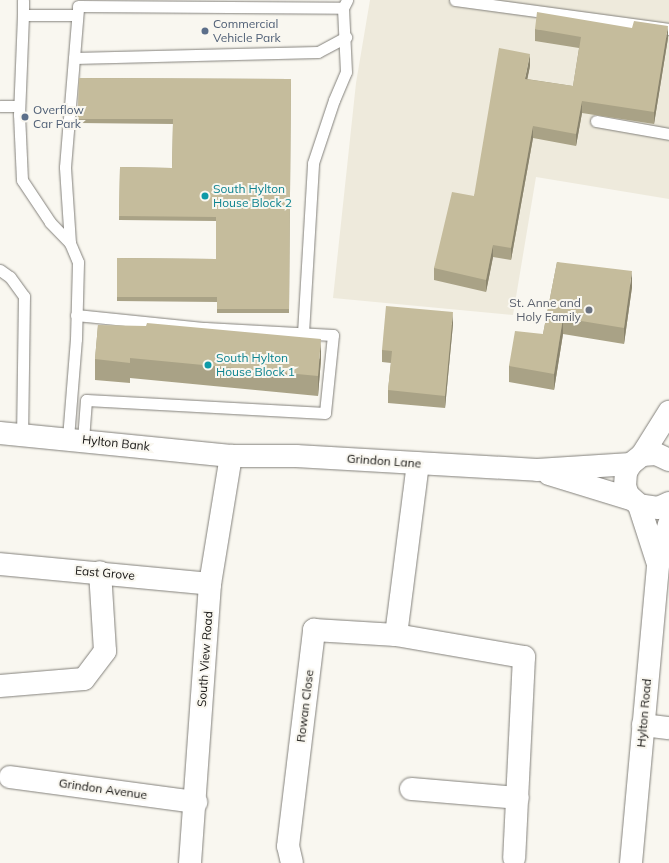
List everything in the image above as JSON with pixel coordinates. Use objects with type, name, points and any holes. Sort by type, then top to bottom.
[{"type":"street","points":[[636,460],[669,412]]},
{"type":"street","name":"Hylton Bank","points":[[0,433],[76,439],[232,456]]},
{"type":"street","name":"Grindon Lane","points":[[232,456],[296,456],[537,470],[636,460],[656,454],[669,460]]},
{"type":"street","name":"South View Road","points":[[190,863],[196,802],[210,584],[232,456]]},
{"type":"street","name":"Hylton Road","points":[[636,460],[626,472],[625,486],[635,502],[658,564]]},
{"type":"street","points":[[396,635],[418,463]]},
{"type":"street","name":"Grindon Lane","points":[[537,470],[658,508],[669,503]]},
{"type":"street","name":"Hylton Road","points":[[631,863],[658,564],[669,524]]},
{"type":"street","name":"East Grove","points":[[0,564],[100,572],[210,584]]},
{"type":"street","points":[[0,686],[84,679],[105,651],[100,572]]},
{"type":"street","name":"Rowan Close","points":[[292,863],[288,846],[314,630],[396,635],[524,657],[514,858]]},
{"type":"street","points":[[643,725],[669,728]]},
{"type":"street","name":"Grindon Avenue","points":[[10,777],[196,802]]},
{"type":"street","points":[[411,789],[518,798]]},
{"type":"lane","points":[[23,0],[19,106],[22,180],[50,222],[70,243]]},
{"type":"lane","points":[[455,0],[669,29]]},
{"type":"lane","points":[[23,15],[78,7],[345,4],[346,72],[334,100],[313,163],[303,333]]},
{"type":"lane","points":[[76,439],[76,315],[78,262],[70,243],[65,167],[78,7]]},
{"type":"lane","points":[[74,58],[318,52],[346,37]]},
{"type":"lane","points":[[0,106],[19,106]]},
{"type":"lane","points":[[596,121],[669,134]]},
{"type":"lane","points":[[0,270],[10,277],[24,296],[22,435]]},
{"type":"lane","points":[[76,315],[205,328],[333,335],[325,412],[86,400],[76,439]]},
{"type":"shaded area","points":[[370,0],[669,0],[669,199],[536,177],[513,315],[333,298],[356,83]]},
{"type":"building","points":[[537,12],[632,28],[634,21],[668,26],[654,112],[582,101],[576,134],[533,126],[511,248],[493,245],[486,280],[434,268],[452,192],[474,196],[499,48],[530,54],[525,79],[573,86],[581,37],[535,29]]},
{"type":"building","name":"South Hylton House Block 2","points":[[79,78],[291,79],[289,309],[217,309],[217,297],[117,297],[117,258],[216,259],[216,217],[119,216],[120,167],[172,168],[173,119],[78,119]]},
{"type":"building","name":"St. Anne and Holy Family","points":[[557,262],[632,271],[624,328],[563,318],[554,374],[509,366],[515,331],[543,334]]},
{"type":"building","points":[[386,306],[453,312],[445,396],[388,390],[392,351],[382,350]]},
{"type":"building","points":[[147,323],[321,339],[318,376],[130,358],[130,363],[95,359],[98,325],[146,326]]},
{"type":"place","name":"Commercial Vehicle Park","points":[[205,31]]},
{"type":"place","name":"Overflow Car Park","points":[[25,117]]},
{"type":"place","name":"South Hylton House Block 2","points":[[205,196]]},
{"type":"place","name":"St. Anne and Holy Family","points":[[589,310]]},
{"type":"place","name":"South Hylton House Block 1","points":[[208,365]]}]
